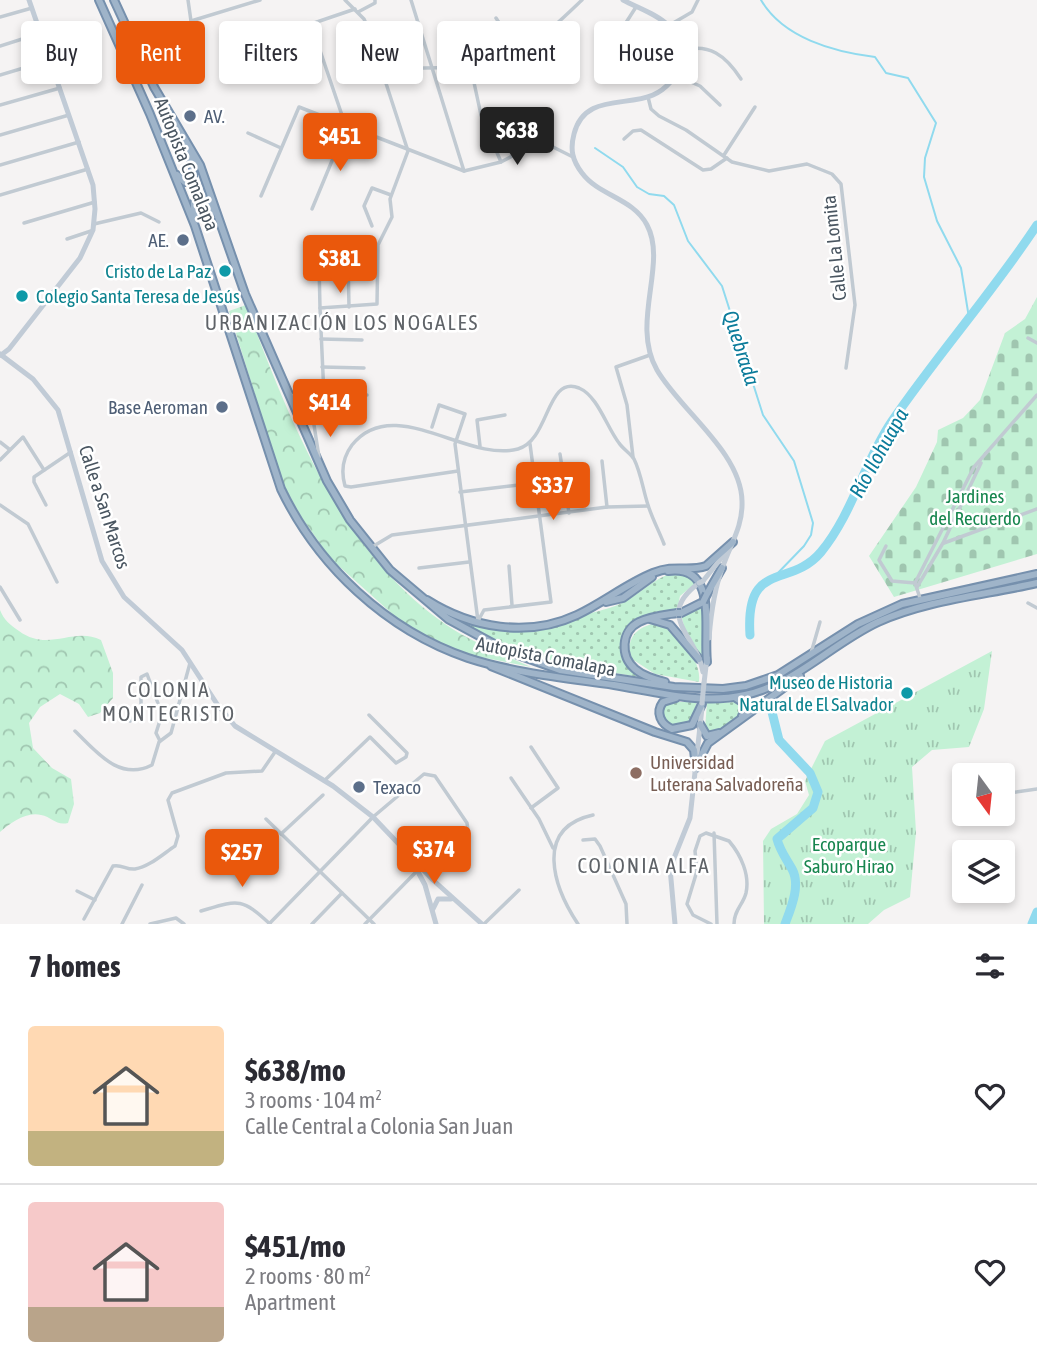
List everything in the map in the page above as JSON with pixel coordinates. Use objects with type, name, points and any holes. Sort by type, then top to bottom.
[{"type":"highway","name":"Autopista Comalapa","points":[[99,0],[195,226],[216,283],[281,489],[298,521],[354,589],[396,621],[468,658],[572,679],[690,697],[734,697],[778,685],[870,627],[895,615],[1037,583]]},
{"type":"highway","name":"Autopista Comalapa","points":[[114,0],[154,88],[181,130],[208,184],[219,223],[286,393],[338,501],[371,548],[405,585],[438,612],[477,636],[540,664],[582,674],[690,688],[746,686],[778,675],[858,624],[920,600],[1037,574]]},
{"type":"highway","points":[[167,155],[181,180],[188,182],[193,179],[193,166],[181,130]]},
{"type":"highway","points":[[195,226],[194,203],[201,198],[208,203],[219,223]]},
{"type":"highway","points":[[405,585],[447,612],[478,623],[504,628],[542,625],[574,617],[639,580],[669,567],[706,566],[735,539]]},
{"type":"highway","points":[[690,688],[649,677],[632,666],[625,651],[626,637],[634,626],[645,620],[679,613],[703,602],[722,568]]},
{"type":"highway","points":[[612,596],[652,577],[682,571],[702,585],[703,661]]},
{"type":"highway","points":[[601,602],[623,598],[652,577]]},
{"type":"highway","points":[[645,620],[657,620],[670,625],[703,661]]},
{"type":"highway","points":[[696,768],[708,743],[825,656]]},
{"type":"highway","points":[[468,658],[655,732],[687,742],[694,750],[696,768]]},
{"type":"highway","points":[[690,697],[663,702],[660,713],[664,724],[675,730],[687,728],[696,720],[702,703]]},
{"type":"highway","points":[[700,724],[705,734],[711,736],[745,714],[747,705],[734,697]]},
{"type":"main road","points":[[29,0],[36,21]]},
{"type":"main road","points":[[623,0],[660,21]]},
{"type":"main road","points":[[0,355],[9,349],[65,280],[94,227],[95,202],[88,169],[59,84]]},
{"type":"main road","points":[[670,84],[648,97],[594,107],[575,128],[571,143],[573,157],[585,177],[637,211],[651,233],[653,255],[647,319],[650,355],[670,389],[724,454],[740,483],[742,511],[712,606],[703,661],[704,682],[690,818],[670,868],[675,924]]},
{"type":"main road","name":"Calle a San Marcos","points":[[0,355],[33,379],[51,399],[61,417],[92,532],[111,580],[133,607],[165,634],[190,663],[235,726],[324,781],[373,817],[409,854],[419,870]]},
{"type":"main road","points":[[703,661],[682,629],[679,607],[682,597],[714,570],[735,539]]},
{"type":"main road","points":[[419,870],[483,924]]},
{"type":"main road","points":[[419,870],[436,924]]},
{"type":"main road","points":[[432,911],[438,899],[454,900]]},
{"type":"street","points":[[188,0],[191,21],[260,0]]},
{"type":"street","points":[[345,0],[363,21]]},
{"type":"street","points":[[322,21],[357,11],[374,4],[375,0]]},
{"type":"street","points":[[411,0],[464,171]]},
{"type":"street","points":[[560,21],[582,0]]},
{"type":"street","points":[[676,21],[691,12],[698,0]]},
{"type":"street","points":[[627,21],[636,7]]},
{"type":"street","points":[[0,17],[32,8]]},
{"type":"street","points":[[0,46],[21,39]]},
{"type":"street","points":[[698,48],[713,50],[741,79]]},
{"type":"street","points":[[312,209],[346,127],[322,56]]},
{"type":"street","points":[[423,68],[437,68]]},
{"type":"street","points":[[0,75],[21,69]]},
{"type":"street","points":[[320,307],[377,304],[378,245],[392,217],[391,193],[408,151],[387,84]]},
{"type":"street","points":[[474,84],[481,115],[501,162]]},
{"type":"street","points":[[695,84],[720,105]]},
{"type":"street","points":[[0,105],[60,88]]},
{"type":"street","name":"Calle La Lomita","points":[[648,97],[651,109],[659,117],[686,130],[741,166],[769,171],[807,164],[821,167],[841,184],[855,305],[846,368]]},
{"type":"street","points":[[261,196],[298,107],[464,171],[501,162],[541,143],[573,157]]},
{"type":"street","points":[[624,139],[634,131],[641,130],[703,170],[711,169],[725,157],[755,107]]},
{"type":"street","points":[[0,135],[69,115]]},
{"type":"street","points":[[248,133],[281,148]]},
{"type":"street","points":[[0,165],[79,142]]},
{"type":"street","points":[[0,195],[88,169]]},
{"type":"street","points":[[372,226],[364,206],[372,188],[391,193]]},
{"type":"street","points":[[24,223],[95,202]]},
{"type":"street","points":[[67,239],[94,227],[141,213],[159,222]]},
{"type":"street","points":[[348,260],[349,307]]},
{"type":"street","points":[[318,463],[319,444],[314,425],[324,396],[319,264]]},
{"type":"street","points":[[1028,338],[1037,343]]},
{"type":"street","points":[[321,339],[362,340]]},
{"type":"street","points":[[650,355],[616,367],[627,405],[633,457],[648,506],[664,544]]},
{"type":"street","points":[[322,368],[364,368]]},
{"type":"street","points":[[458,471],[345,486],[343,470],[349,448],[374,428],[398,427],[501,452],[530,444],[538,436],[553,397],[560,389],[575,386],[584,391],[619,444],[633,457]]},
{"type":"street","points":[[286,393],[292,394],[309,411],[318,410]]},
{"type":"street","points":[[324,396],[367,395]]},
{"type":"street","points":[[920,600],[916,585],[974,467],[1037,395]]},
{"type":"street","points":[[432,426],[439,405],[465,414],[457,440],[458,471],[478,623]]},
{"type":"street","points":[[480,446],[477,420],[505,415]]},
{"type":"street","points":[[0,460],[23,437],[44,470]]},
{"type":"street","points":[[0,442],[9,449]]},
{"type":"street","points":[[478,623],[484,610],[551,602],[530,444]]},
{"type":"street","points":[[46,505],[33,480],[71,452]]},
{"type":"street","points":[[560,454],[569,513]]},
{"type":"street","points":[[602,461],[607,507]]},
{"type":"street","points":[[916,585],[943,543],[980,471],[981,461]]},
{"type":"street","points":[[460,492],[536,484]]},
{"type":"street","points":[[0,505],[27,524],[57,582]]},
{"type":"street","points":[[371,548],[392,535],[607,507],[648,506]]},
{"type":"street","points":[[935,545],[1037,509]]},
{"type":"street","points":[[886,546],[879,560],[887,576],[892,581],[916,585]]},
{"type":"street","points":[[419,568],[469,562]]},
{"type":"street","points":[[509,566],[512,605]]},
{"type":"street","points":[[0,587],[20,620]]},
{"type":"street","points":[[1028,603],[1037,608]]},
{"type":"street","points":[[810,656],[813,635],[820,622]]},
{"type":"street","points":[[160,741],[172,733],[190,663]]},
{"type":"street","points":[[75,731],[112,767],[148,768],[155,761],[160,741],[156,733],[162,714],[149,675],[141,677],[141,708],[130,721]]},
{"type":"street","points":[[324,781],[370,737],[396,763],[406,757],[407,753],[369,715]]},
{"type":"street","points":[[531,747],[558,788],[531,808]]},
{"type":"street","points":[[84,919],[113,866],[120,864],[132,870],[144,867],[175,846],[178,836],[168,800],[172,793],[219,774],[262,771],[275,752]]},
{"type":"street","points":[[201,911],[238,901],[247,904],[270,924],[373,817],[424,774],[430,773],[467,823],[468,830],[419,870],[365,924]]},
{"type":"street","points":[[511,778],[554,849],[558,884],[578,924]]},
{"type":"street","points":[[1015,792],[1037,789]]},
{"type":"street","points":[[281,834],[323,795]]},
{"type":"street","points":[[554,849],[562,832],[580,819],[593,816]]},
{"type":"street","points":[[266,819],[374,924]]},
{"type":"street","points":[[714,833],[717,924]]},
{"type":"street","points":[[711,924],[693,915],[687,904],[696,871],[695,851],[700,836],[714,833],[729,841],[745,869],[747,892],[737,906],[734,924]]},
{"type":"street","points":[[583,840],[595,839],[600,846],[626,904],[627,924]]},
{"type":"street","points":[[122,924],[142,885]]},
{"type":"street","points":[[483,924],[519,890]]},
{"type":"street","points":[[77,891],[95,900]]},
{"type":"street","points":[[312,924],[342,893]]},
{"type":"street","points":[[150,924],[176,918],[184,924]]},
{"type":"green space","name":"Jardines del Recuerdo","points":[[1037,297],[1037,554],[894,597],[869,556],[916,487],[937,442],[938,430],[963,418],[980,400],[1005,333],[1025,319]]},
{"type":"green space","points":[[246,305],[300,437],[347,521],[375,559],[408,594],[445,624],[476,642],[531,667],[470,655],[436,641],[398,619],[331,559],[302,518],[282,482],[229,311]]},
{"type":"green space","points":[[672,573],[685,574],[697,582],[680,596],[677,611],[643,616],[625,631],[621,645],[623,656],[629,668],[640,677],[563,663],[516,650],[470,629],[446,614],[466,622],[502,630],[553,625],[618,605]]},
{"type":"green space","points":[[703,606],[702,642],[705,666],[685,629],[681,615]]},
{"type":"green space","points":[[0,610],[10,624],[30,637],[51,640],[91,636],[101,640],[113,673],[113,698],[100,713],[88,717],[79,704],[60,694],[40,707],[29,723],[33,748],[52,768],[71,779],[74,804],[68,823],[60,823],[36,814],[25,816],[0,832]]},
{"type":"green space","points":[[652,624],[669,631],[685,645],[696,664],[699,682],[655,674],[632,659],[630,647],[633,637],[640,629]]},
{"type":"green space","name":"Ecoparque Saburo Hirao","points":[[992,651],[984,709],[969,747],[932,750],[912,767],[916,832],[910,897],[884,910],[868,924],[764,924],[763,841],[771,829],[797,814],[809,795],[805,781],[825,741]]},
{"type":"green space","points":[[670,702],[697,702],[690,722],[676,727],[664,721],[663,706]]},
{"type":"green space","points":[[737,702],[744,706],[742,714],[716,733],[708,732],[705,728],[707,703]]},
{"type":"waterway","points":[[761,0],[782,24],[811,41],[875,57],[886,73],[908,78],[936,123],[925,158],[924,177],[937,221],[961,268],[969,318]]},
{"type":"waterway","name":"Quebrada","points":[[595,148],[623,167],[637,187],[649,194],[664,196],[674,205],[688,241],[722,286],[763,415],[794,461],[813,523],[811,535],[804,546],[774,577]]},
{"type":"waterway","name":"Río Ilohuapa","points":[[750,635],[750,611],[755,595],[762,585],[809,563],[821,552],[842,521],[892,421],[1037,225]]},
{"type":"waterway","name":"Río Ilohuapa","points":[[771,708],[779,740],[810,773],[818,792],[813,808],[777,839],[796,882],[785,924]]},
{"type":"waterway","points":[[1032,924],[1037,912]]},
{"type":"place","name":"AV.","points":[[190,116]]},
{"type":"place","name":"AE.","points":[[183,240]]},
{"type":"place","name":"Cristo de La Paz","points":[[225,271]]},
{"type":"place","name":"Colegio Santa Teresa de Jesús","points":[[22,296]]},
{"type":"place","name":"Base Aeroman","points":[[222,407]]},
{"type":"place","name":"Museo de Historia Natural de El Salvador","points":[[907,693]]},
{"type":"place","name":"Universidad Luterana Salvadoreña","points":[[636,773]]},
{"type":"place","name":"Texaco","points":[[359,787]]},
{"type":"district","name":"URBANIZACIÓN LOS NOGALES","points":[[342,323]]},
{"type":"district","name":"COLONIA MONTECRISTO","points":[[169,702]]},
{"type":"district","name":"COLONIA ALFA","points":[[644,866]]}]
